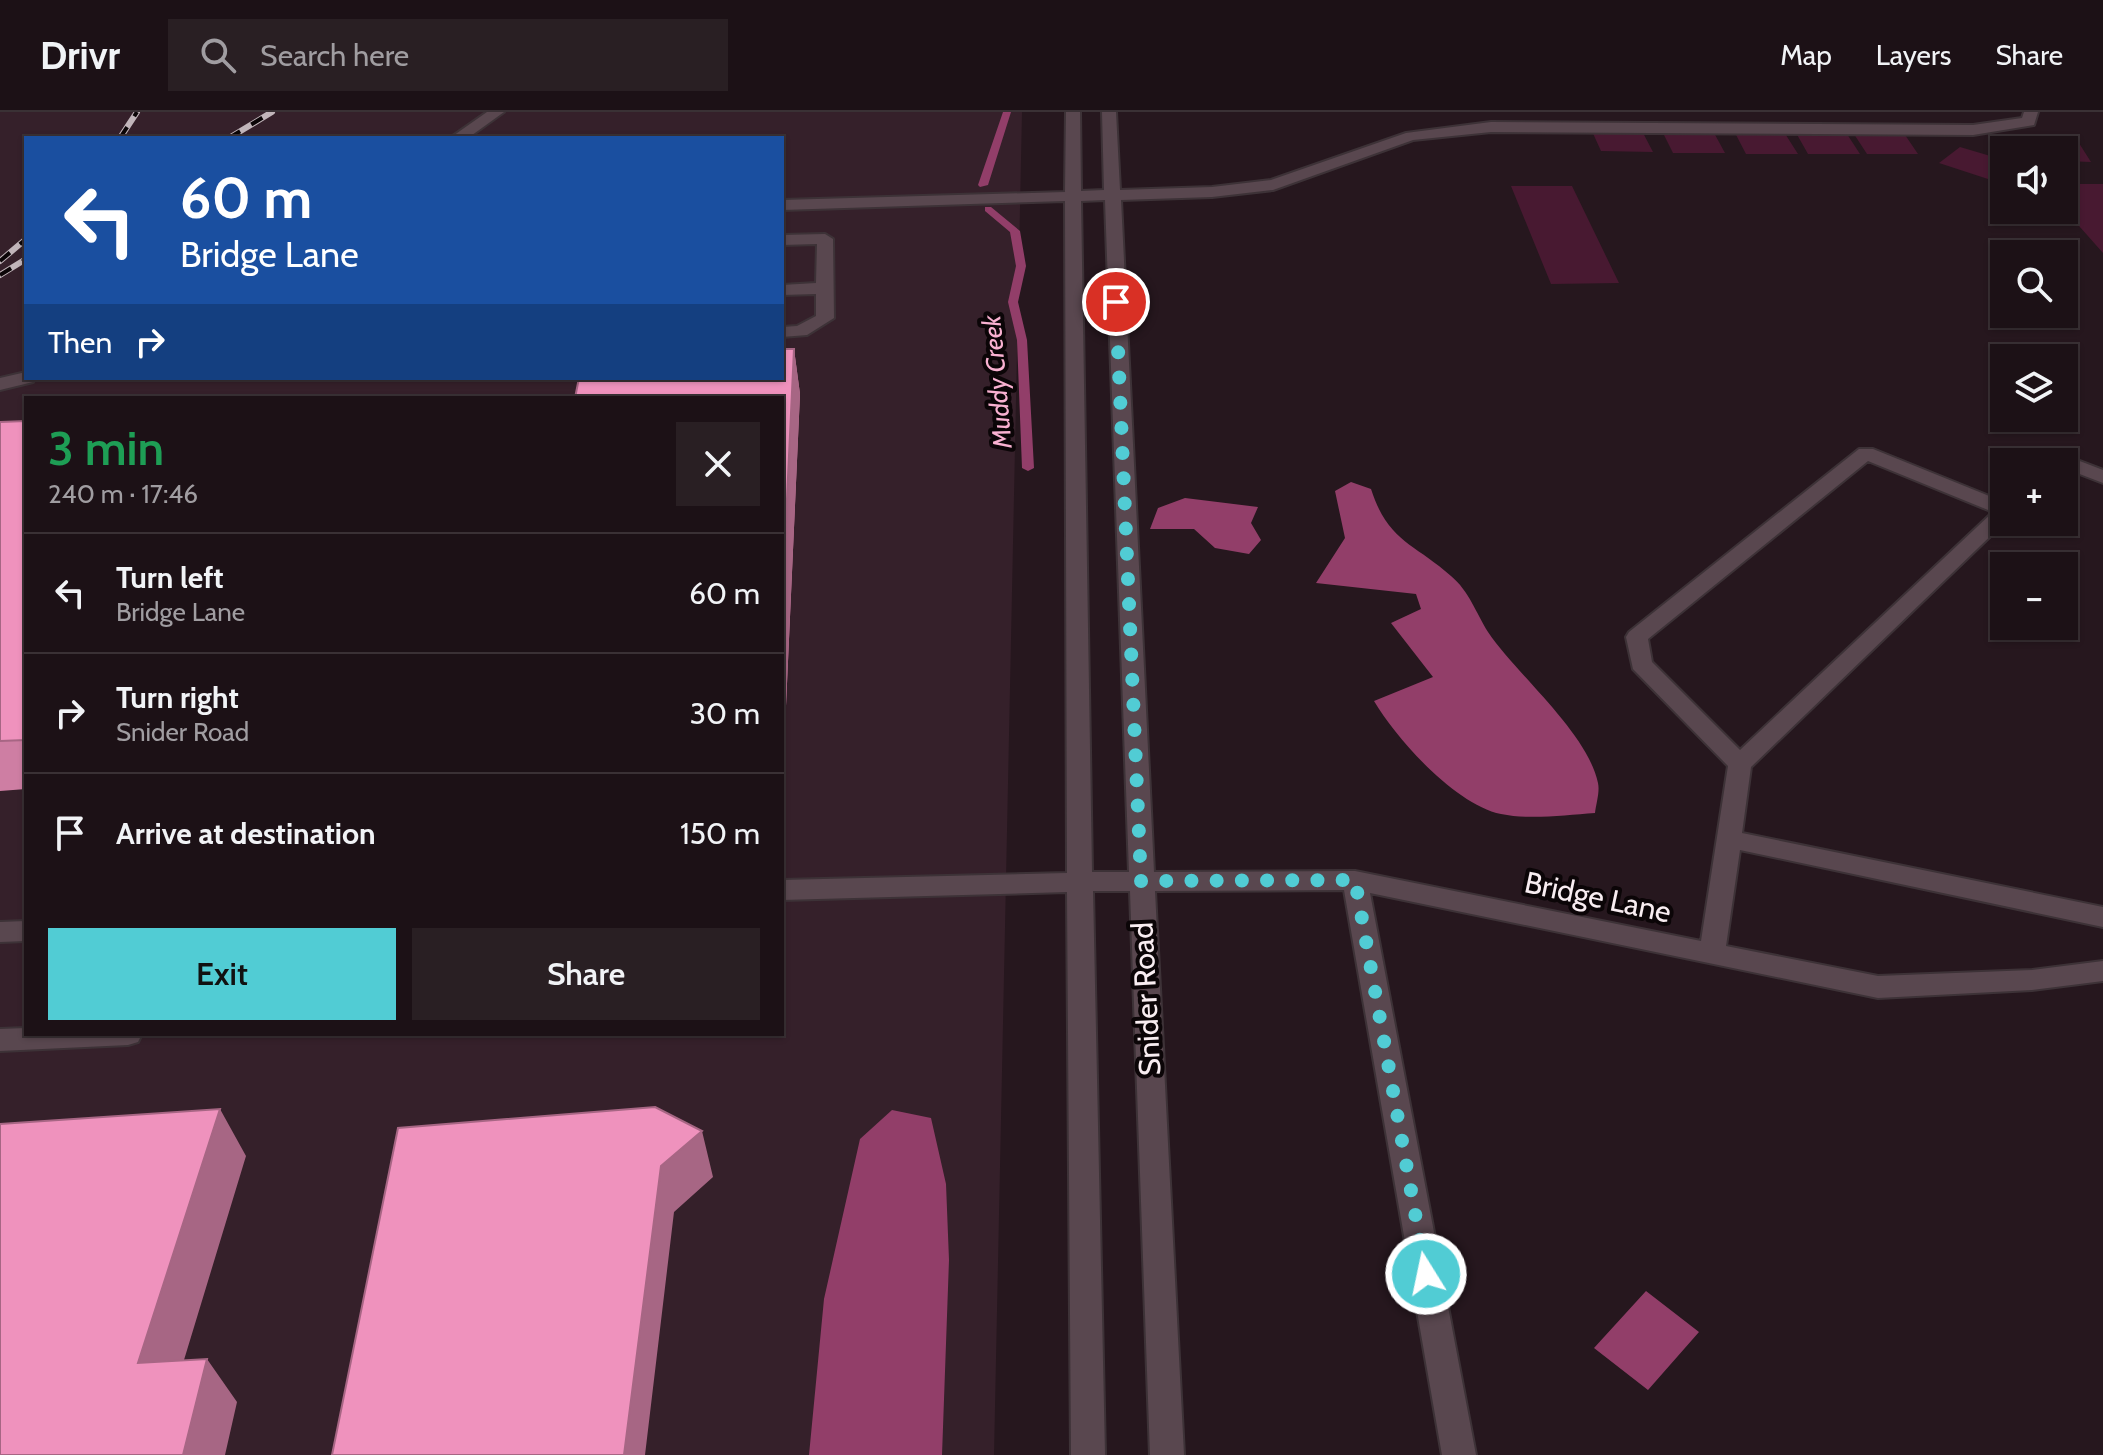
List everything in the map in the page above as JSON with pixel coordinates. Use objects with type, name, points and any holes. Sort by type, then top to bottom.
[{"type":"street","points":[[461,136],[497,112]]},
{"type":"street","name":"Snider Road","points":[[1073,112],[1079,882],[1088,1455]]},
{"type":"street","name":"Snider Road","points":[[1109,112],[1167,1455]]},
{"type":"street","points":[[784,205],[1212,192],[1273,185],[1411,136],[1491,127],[1973,130],[2029,122],[2031,112]]},
{"type":"street","points":[[784,332],[801,331],[825,318],[822,204]]},
{"type":"street","points":[[784,240],[825,239]]},
{"type":"street","points":[[784,290],[825,288]]},
{"type":"street","points":[[0,384],[24,378]]},
{"type":"street","points":[[1740,764],[1641,664],[1637,637],[1866,453],[1990,504]]},
{"type":"street","points":[[2078,467],[2103,477]]},
{"type":"street","points":[[1712,953],[1740,764],[1990,523]]},
{"type":"street","points":[[1729,839],[2103,917]]},
{"type":"street","points":[[1355,880],[1459,1455]]},
{"type":"street","name":"Bridge Lane","points":[[784,890],[1079,882],[1355,880],[1878,987],[2032,980],[2103,971]]},
{"type":"street","points":[[0,932],[24,931]]},
{"type":"street","points":[[0,1040],[85,1036]]},
{"type":"shaded area","points":[[0,112],[1022,112],[994,1455],[0,1455]]},
{"type":"shaded area","points":[[1591,129],[1641,129],[1653,152],[1601,151]]},
{"type":"shaded area","points":[[1662,131],[1713,131],[1725,153],[1673,153]]},
{"type":"shaded area","points":[[1734,131],[1784,132],[1798,154],[1746,154]]},
{"type":"shaded area","points":[[1795,131],[1845,131],[1860,154],[1808,154]]},
{"type":"shaded area","points":[[1852,131],[1903,132],[1918,154],[1867,154]]},
{"type":"shaded area","points":[[2078,142],[2091,162],[2078,162]]},
{"type":"shaded area","points":[[1960,147],[1990,156],[1990,177],[1988,179],[1939,163]]},
{"type":"shaded area","points":[[2078,184],[2103,184],[2103,253],[2077,224]]},
{"type":"shaded area","points":[[1511,186],[1572,186],[1619,283],[1551,284]]},
{"type":"shaded area","points":[[1351,482],[1371,489],[1385,520],[1394,531],[1457,582],[1501,649],[1566,724],[1591,764],[1598,783],[1595,813],[1524,817],[1484,808],[1465,798],[1429,769],[1384,717],[1374,701],[1433,677],[1391,623],[1421,609],[1416,594],[1316,583],[1345,538],[1335,491]]},
{"type":"shaded area","points":[[1185,498],[1258,507],[1251,523],[1261,540],[1249,554],[1215,548],[1194,529],[1150,529],[1158,508]]},
{"type":"shaded area","points":[[892,1110],[931,1118],[946,1184],[949,1260],[942,1455],[809,1455],[824,1299],[860,1139]]},
{"type":"shaded area","points":[[1646,1291],[1699,1332],[1648,1390],[1594,1348]]},
{"type":"building","points":[[784,349],[794,349],[784,563],[784,396],[575,396],[579,380],[784,380]]},
{"type":"building","points":[[24,421],[24,740],[0,741],[0,422]]},
{"type":"building","points":[[655,1107],[702,1131],[661,1166],[624,1455],[332,1455],[398,1128]]},
{"type":"building","points":[[220,1109],[138,1363],[207,1359],[183,1455],[0,1455],[0,1124]]},
{"type":"waterway","name":"Muddy Creek","points":[[983,185],[1007,112]]},
{"type":"waterway","name":"Muddy Creek","points":[[988,209],[1015,231],[1021,266],[1013,302],[1022,340],[1028,468]]},
{"type":"railway","points":[[121,136],[137,112]]},
{"type":"railway","points":[[232,136],[272,112]]},
{"type":"railway","points":[[0,261],[24,241]]},
{"type":"railway","points":[[0,275],[24,260]]},
{"type":"route","points":[[1116,302],[1141,881],[1355,880],[1426,1274]]}]
